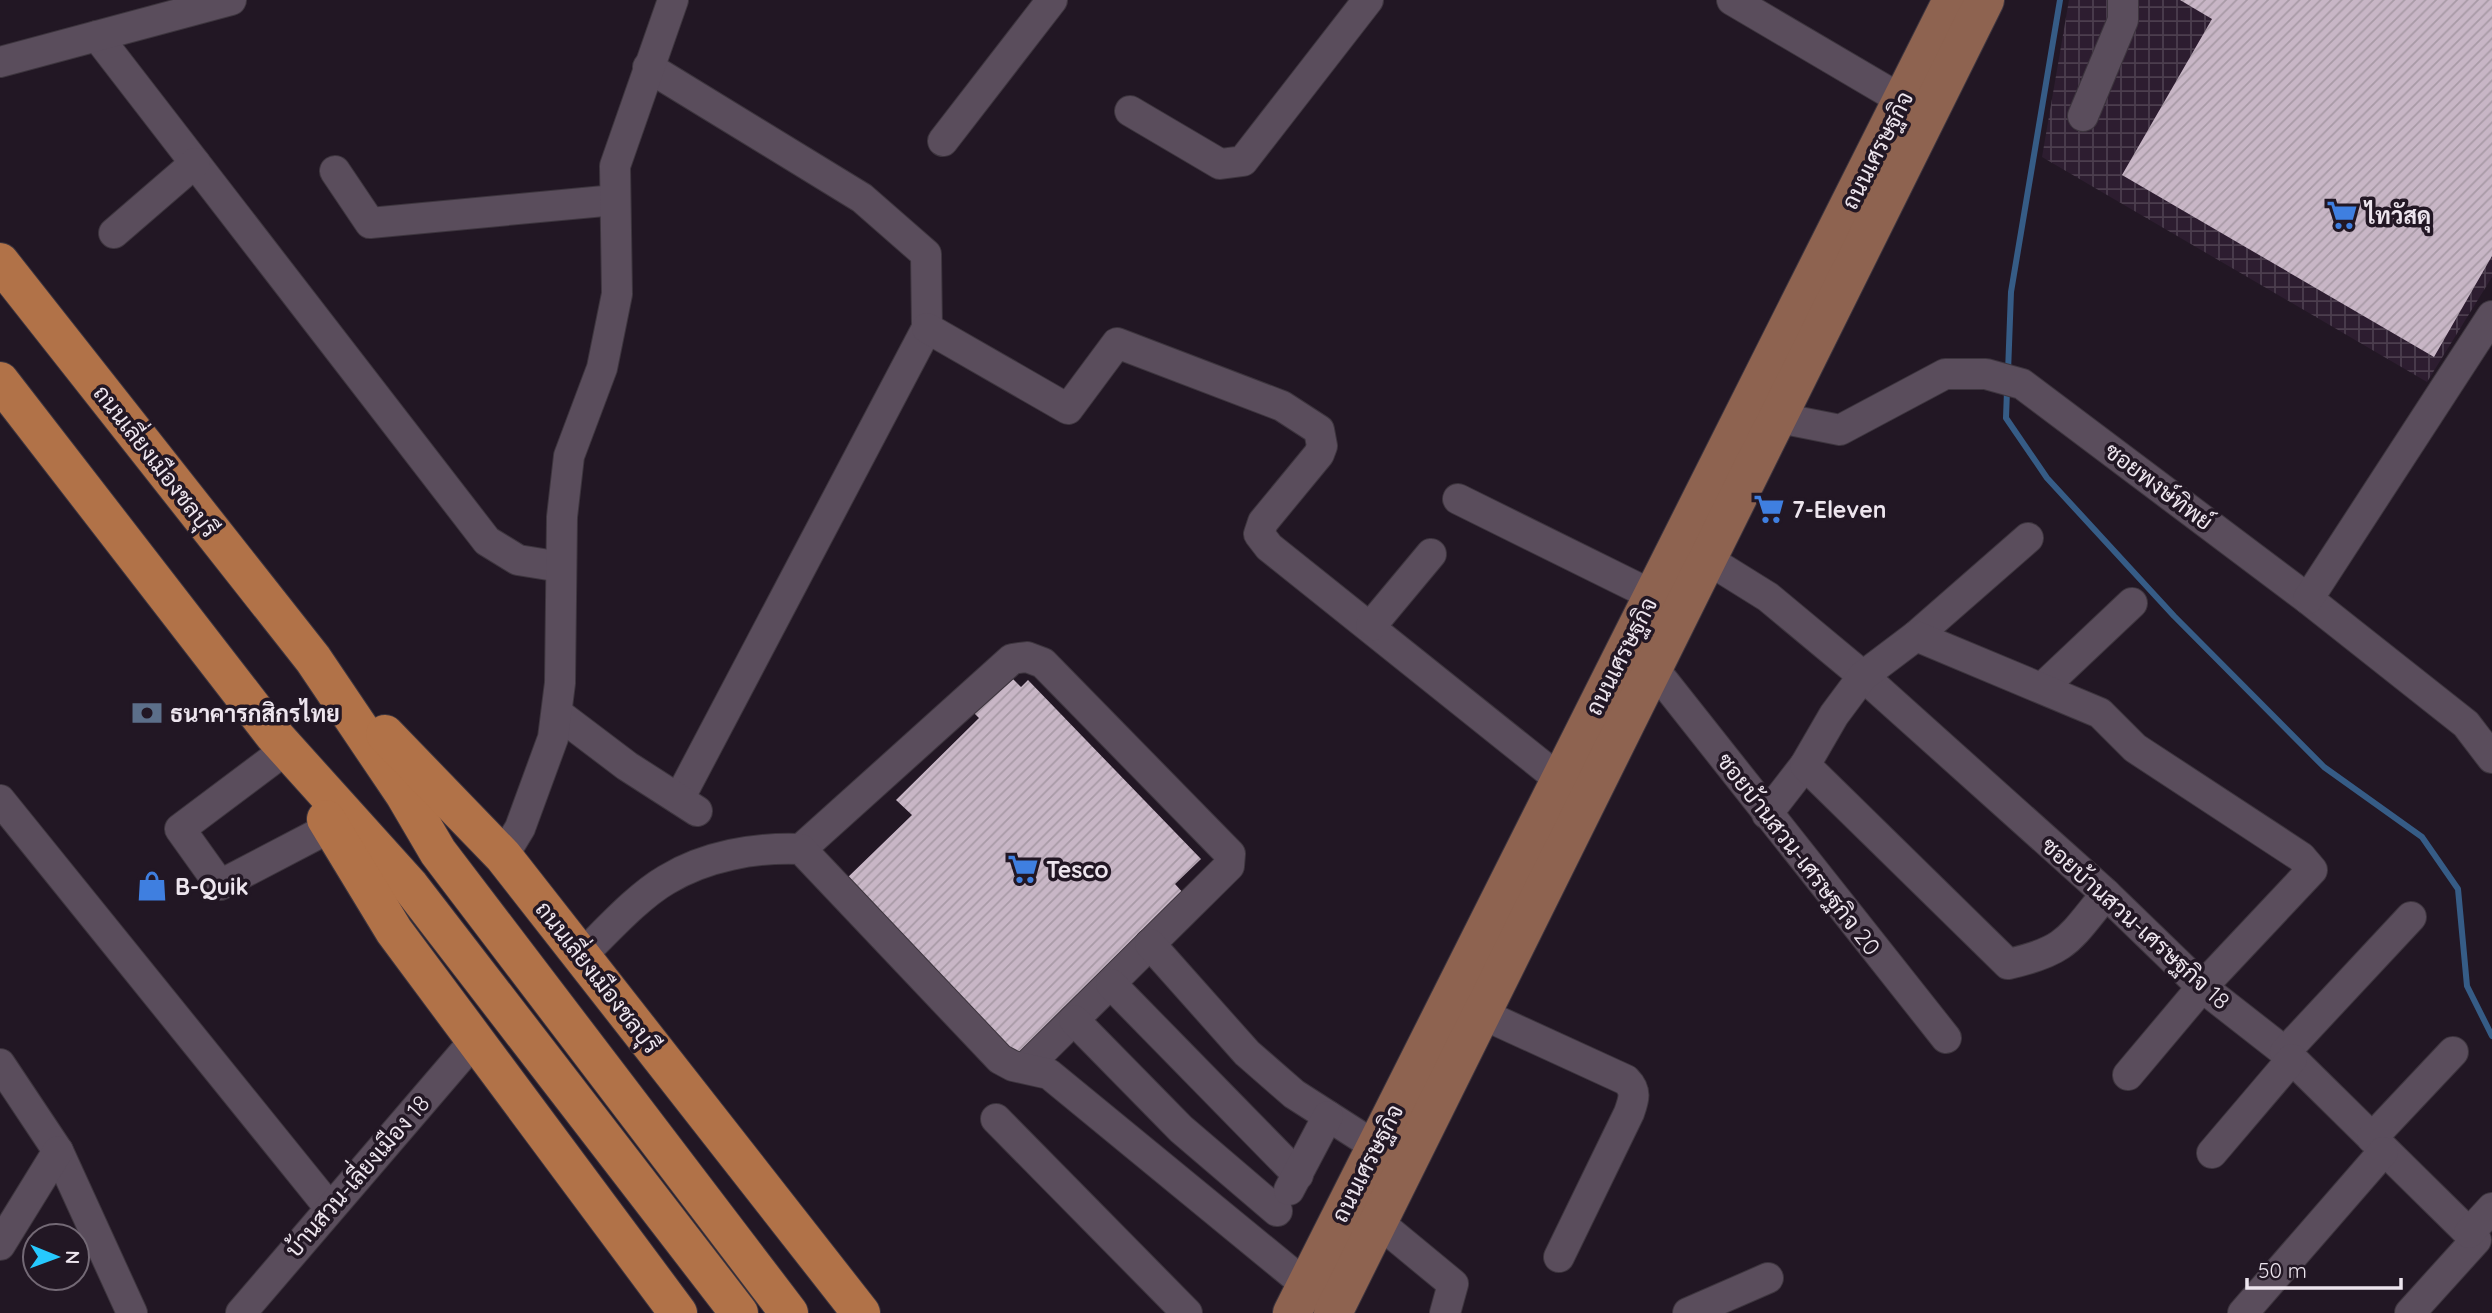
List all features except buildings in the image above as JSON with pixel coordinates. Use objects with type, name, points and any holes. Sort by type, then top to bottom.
[{"type":"highway","name":"ถนนเลี่ยงเมืองชลบุรี","points":[[0,262],[313,659],[404,794],[438,852],[789,1313]]},
{"type":"highway","points":[[0,381],[279,743],[410,886],[522,1035],[739,1313]]},
{"type":"highway","name":"ถนนเลี่ยงเมืองชลบุรี","points":[[313,659],[503,856],[862,1313]]},
{"type":"highway","points":[[279,743],[394,931],[678,1313]]},
{"type":"main road","name":"ถนนเศรษฐกิจ","points":[[1299,1299],[1375,1146],[1466,1005],[1654,669],[1779,418],[1915,106],[1952,0]]},
{"type":"main road","name":"ถนนเศรษฐกิจ","points":[[1333,1313],[1378,1222],[1559,779],[1652,595],[1915,106],[1985,0]]},
{"type":"street","points":[[0,62],[231,0]]},
{"type":"street","points":[[503,856],[520,828],[553,738],[557,713],[562,517],[569,456],[602,368],[617,294],[615,166],[673,0]]},
{"type":"street","points":[[943,141],[1052,0]]},
{"type":"street","points":[[1130,111],[1220,164],[1243,161],[1368,0]]},
{"type":"street","points":[[1732,0],[1915,106]]},
{"type":"street","points":[[2083,116],[2123,20],[2123,0]]},
{"type":"street","points":[[97,36],[487,541],[518,560],[561,567]]},
{"type":"street","points":[[557,713],[627,766],[688,805],[927,328],[926,254],[862,198],[648,67]]},
{"type":"street","points":[[114,233],[195,163]]},
{"type":"street","points":[[335,171],[370,223],[615,200]]},
{"type":"street","points":[[2308,599],[2492,316]]},
{"type":"street","points":[[927,328],[1068,409],[1117,343],[1282,406],[1320,430],[1322,446],[1319,454],[1263,522],[1259,534],[1269,547],[1559,779]]},
{"type":"street","name":"ซอยพงษ์ทิพย์","points":[[1779,418],[1840,430],[1945,374],[1986,374],[2022,384],[2308,599],[2466,724],[2492,758]]},
{"type":"street","points":[[1458,499],[1652,595]]},
{"type":"street","points":[[1767,814],[1805,765],[1834,715],[1863,676],[1916,636],[2028,538]]},
{"type":"street","points":[[1371,626],[1431,554]]},
{"type":"street","name":"ซอยบ้านสวน-เศรษฐกิจ 18","points":[[1707,559],[1769,597],[1863,676],[2106,894],[2202,987],[2288,1056],[2469,1233]]},
{"type":"street","points":[[2042,688],[2132,603]]},
{"type":"street","points":[[1916,636],[2100,713],[2135,748],[2301,857],[2312,870],[2202,987],[2128,1075]]},
{"type":"street","points":[[581,956],[663,881],[685,869],[724,857],[774,848],[801,849],[1012,659],[1027,657],[1043,663],[1230,854],[1229,866],[1026,1067]]},
{"type":"street","name":"ซอยบ้านสวน-เศรษฐกิจ 20","points":[[1654,669],[1946,1038]]},
{"type":"street","points":[[279,743],[180,829],[220,885],[331,827]]},
{"type":"street","points":[[1805,765],[2008,964],[2040,957],[2063,946],[2106,894]]},
{"type":"street","points":[[0,800],[329,1207]]},
{"type":"street","points":[[801,849],[1000,1059],[1013,1066],[1049,1074],[1256,1245],[1299,1299]]},
{"type":"street","points":[[2212,1153],[2288,1056],[2411,917]]},
{"type":"street","points":[[1150,944],[1247,1053],[1294,1094],[1375,1146]]},
{"type":"street","points":[[1111,984],[1298,1175]]},
{"type":"street","points":[[1466,1005],[1626,1080],[1633,1088],[1634,1097],[1629,1113],[1559,1257]]},
{"type":"street","points":[[1074,1020],[1181,1129],[1276,1211]]},
{"type":"street","name":"บ้านสวน-เลี่ยงเมือง 18","points":[[241,1313],[329,1207],[475,1040]]},
{"type":"street","points":[[2243,1313],[2453,1052]]},
{"type":"street","points":[[0,1064],[58,1150],[132,1313]]},
{"type":"street","points":[[1256,1245],[1298,1175],[1328,1116]]},
{"type":"street","points":[[996,1119],[1187,1313]]},
{"type":"street","points":[[0,1245],[58,1150]]},
{"type":"street","points":[[2410,1313],[2476,1240],[2469,1233],[2492,1208]]},
{"type":"street","points":[[1378,1222],[1453,1284],[1445,1313]]},
{"type":"street","points":[[1688,1313],[1768,1278]]},
{"type":"shaded area","name":"ไทวัสดุ","points":[[2069,0],[2492,0],[2492,277],[2427,382],[2042,157]]},
{"type":"waterway","points":[[2008,372],[2011,292],[2060,0]]},
{"type":"waterway","points":[[2007,390],[2006,418],[2047,478],[2174,616],[2324,767],[2422,837],[2458,889],[2467,986],[2492,1036]]},
{"type":"place","name":"ไทวัสดุ","points":[[2342,215]]},
{"type":"place","name":"7-Eleven","points":[[1769,509]]},
{"type":"place","name":"ธนาคารกสิกรไทย","points":[[147,713]]},
{"type":"place","name":"Tesco","points":[[1023,869]]},
{"type":"place","name":"B-Quik","points":[[152,886]]}]
